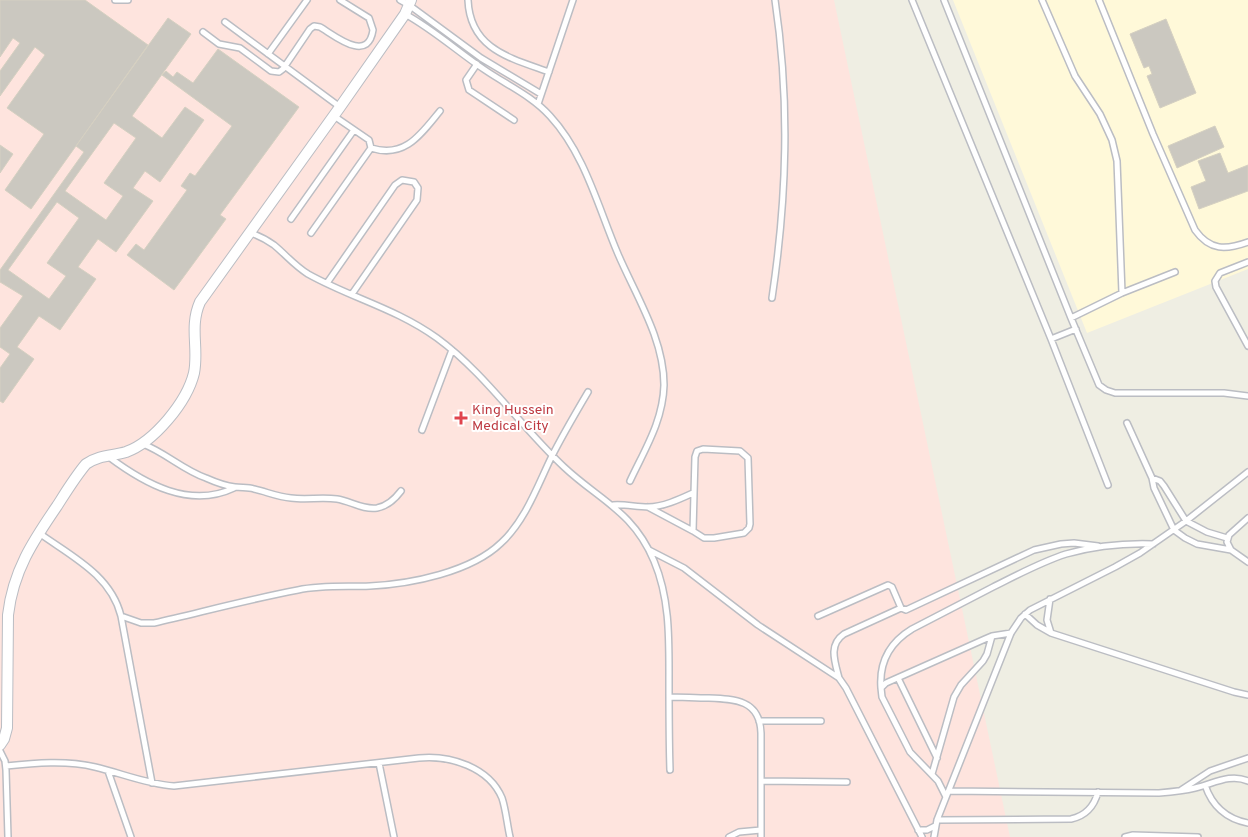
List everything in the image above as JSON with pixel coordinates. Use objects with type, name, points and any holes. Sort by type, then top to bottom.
[{"type":"street","points":[[0,745],[7,728],[8,614],[10,598],[20,566],[39,532],[81,470],[92,460],[126,452],[143,444],[158,432],[187,392],[194,373],[195,363],[193,326],[197,310],[205,294],[337,112],[406,5]]},
{"type":"lane","points":[[115,0],[128,0]]},
{"type":"lane","points":[[268,54],[307,0]]},
{"type":"lane","points":[[203,32],[219,44],[240,48],[273,72],[279,72],[285,67],[309,30],[314,26],[320,27],[353,46],[361,46],[368,42],[373,30],[369,18],[340,0]]},
{"type":"lane","points":[[468,0],[468,9],[473,25],[487,45],[511,58],[549,72]]},
{"type":"lane","points":[[538,104],[573,0]]},
{"type":"lane","points":[[772,298],[784,202],[786,133],[783,62],[775,0]]},
{"type":"lane","points":[[912,0],[1051,339],[1108,486]]},
{"type":"lane","points":[[944,0],[1097,381],[1110,392],[1224,393],[1248,396]]},
{"type":"lane","points":[[1042,0],[1073,72],[1096,106],[1114,146],[1117,161],[1122,294]]},
{"type":"lane","points":[[1099,0],[1195,230],[1200,237],[1214,246],[1231,247],[1248,242]]},
{"type":"lane","points":[[406,5],[481,58],[542,94]]},
{"type":"lane","points":[[406,5],[431,30],[477,64],[538,104],[566,136],[581,162],[653,332],[661,357],[664,384],[661,413],[630,481]]},
{"type":"lane","points":[[225,22],[285,67],[337,112],[354,130],[368,140],[371,148]]},
{"type":"lane","points":[[477,64],[466,80],[469,90],[514,120]]},
{"type":"lane","points":[[371,148],[390,151],[408,145],[420,136],[440,111]]},
{"type":"lane","points":[[291,219],[354,130]]},
{"type":"lane","points":[[311,233],[371,148]]},
{"type":"lane","points":[[327,283],[396,185],[402,180],[414,182],[418,188],[417,200],[352,294]]},
{"type":"lane","points":[[250,232],[269,242],[301,269],[327,283],[402,316],[438,338],[480,378],[552,456],[580,481],[612,505],[632,524],[649,550],[660,578],[666,608],[669,644],[670,770]]},
{"type":"lane","points":[[1248,262],[1220,273],[1215,281],[1216,287],[1248,346]]},
{"type":"lane","points":[[1071,318],[1175,272]]},
{"type":"lane","points":[[1051,339],[1076,329]]},
{"type":"lane","points":[[422,430],[452,350]]},
{"type":"lane","points":[[121,616],[141,623],[154,623],[298,590],[324,586],[393,584],[435,575],[468,565],[492,552],[512,532],[588,392]]},
{"type":"lane","points":[[1128,423],[1152,478],[1154,488],[1174,530],[1184,538],[1197,544],[1231,550],[1247,559]]},
{"type":"lane","points":[[143,444],[160,451],[193,472],[235,488],[254,489],[290,498],[338,500],[369,508],[388,504],[401,491]]},
{"type":"lane","points":[[612,505],[630,504],[648,507],[700,536],[709,538],[740,534],[747,531],[750,524],[748,458],[740,451],[706,448],[700,450],[695,457],[693,531]]},
{"type":"lane","points":[[107,455],[139,476],[184,495],[205,497],[235,488]]},
{"type":"lane","points":[[934,837],[936,823],[1011,633],[1025,614],[1036,606],[1115,567],[1154,544],[1248,472]]},
{"type":"lane","points":[[1152,478],[1160,481],[1164,486],[1186,521],[1207,532],[1227,538]]},
{"type":"lane","points":[[648,507],[671,502],[694,493]]},
{"type":"lane","points":[[1231,550],[1228,546],[1227,538],[1248,518]]},
{"type":"lane","points":[[39,532],[100,577],[115,598],[121,616],[152,783]]},
{"type":"lane","points":[[922,837],[846,688],[839,678],[833,654],[837,640],[844,634],[901,608],[904,610],[908,609],[1034,550],[1067,543],[1101,546]]},
{"type":"lane","points":[[946,797],[938,781],[910,752],[882,697],[881,671],[887,654],[897,639],[1034,566],[1066,554],[1101,546],[1154,544]]},
{"type":"lane","points":[[649,550],[684,568],[758,625],[839,678]]},
{"type":"lane","points":[[818,616],[888,585],[893,589],[901,608]]},
{"type":"lane","points":[[1050,599],[1047,620],[1051,633]]},
{"type":"lane","points":[[1025,614],[1036,625],[1051,633],[1248,695]]},
{"type":"lane","points":[[881,688],[886,683],[992,636],[1011,633]]},
{"type":"lane","points":[[932,774],[957,691],[965,679],[983,661],[992,636]]},
{"type":"lane","points":[[898,678],[937,758]]},
{"type":"lane","points":[[669,697],[737,700],[750,707],[759,721],[761,837]]},
{"type":"lane","points":[[759,721],[821,721]]},
{"type":"lane","points":[[0,751],[6,766],[8,837]]},
{"type":"lane","points":[[6,766],[67,763],[94,767],[162,785],[184,786],[438,757],[465,764],[488,779],[498,790],[504,804],[510,837]]},
{"type":"lane","points":[[1180,791],[1210,771],[1248,758]]},
{"type":"lane","points":[[379,763],[394,837]]},
{"type":"lane","points":[[108,771],[131,837]]},
{"type":"lane","points":[[949,790],[1159,793],[1205,786],[1227,778],[1238,778],[1248,781]]},
{"type":"lane","points":[[761,781],[847,782]]},
{"type":"lane","points":[[1205,786],[1208,794],[1219,809],[1234,819],[1248,823]]},
{"type":"lane","points":[[918,830],[927,830],[936,823],[1071,819],[1087,812],[1094,803],[1098,792]]},
{"type":"lane","points":[[729,837],[739,832],[761,830]]},
{"type":"lane","points":[[1125,837],[1132,835],[1198,837]]},
{"type":"shaded area","name":"King Hussein Medical City","points":[[0,0],[834,0],[1010,837],[0,837]]},
{"type":"shaded area","points":[[953,0],[1248,0],[1248,269],[1087,333]]},
{"type":"building","points":[[0,0],[85,0],[148,45],[31,209],[5,190],[44,134],[7,108],[45,55],[35,47],[0,96],[0,71],[20,43],[13,38],[0,57]]},
{"type":"building","points":[[168,18],[191,34],[132,116],[162,138],[185,107],[204,120],[160,182],[145,171],[133,188],[153,201],[116,252],[98,239],[78,267],[96,279],[60,330],[39,316],[17,347],[34,359],[3,403],[0,401],[0,368],[10,354],[0,347],[0,328],[23,296],[0,282],[0,270],[84,152],[76,146]],"holes":[[[114,123],[136,138],[104,183],[123,196],[106,220],[65,191]],[[57,202],[79,218],[47,263],[66,276],[49,299],[8,270]]]},
{"type":"building","points":[[1166,19],[1196,93],[1160,108],[1147,76],[1152,74],[1149,66],[1144,68],[1130,34]]},
{"type":"building","points":[[218,49],[299,107],[220,215],[226,219],[174,290],[127,255],[136,244],[144,250],[187,190],[181,186],[190,173],[195,176],[232,126],[162,75],[166,71],[173,77],[177,72],[193,83]]},
{"type":"building","points":[[1215,126],[1224,147],[1177,168],[1168,146]]},
{"type":"building","points":[[0,145],[13,154],[0,173]]},
{"type":"building","points":[[1220,153],[1228,173],[1248,165],[1248,191],[1199,209],[1191,187],[1206,181],[1198,161]]},
{"type":"place","name":"King Hussein Medical City","points":[[461,418]]}]
